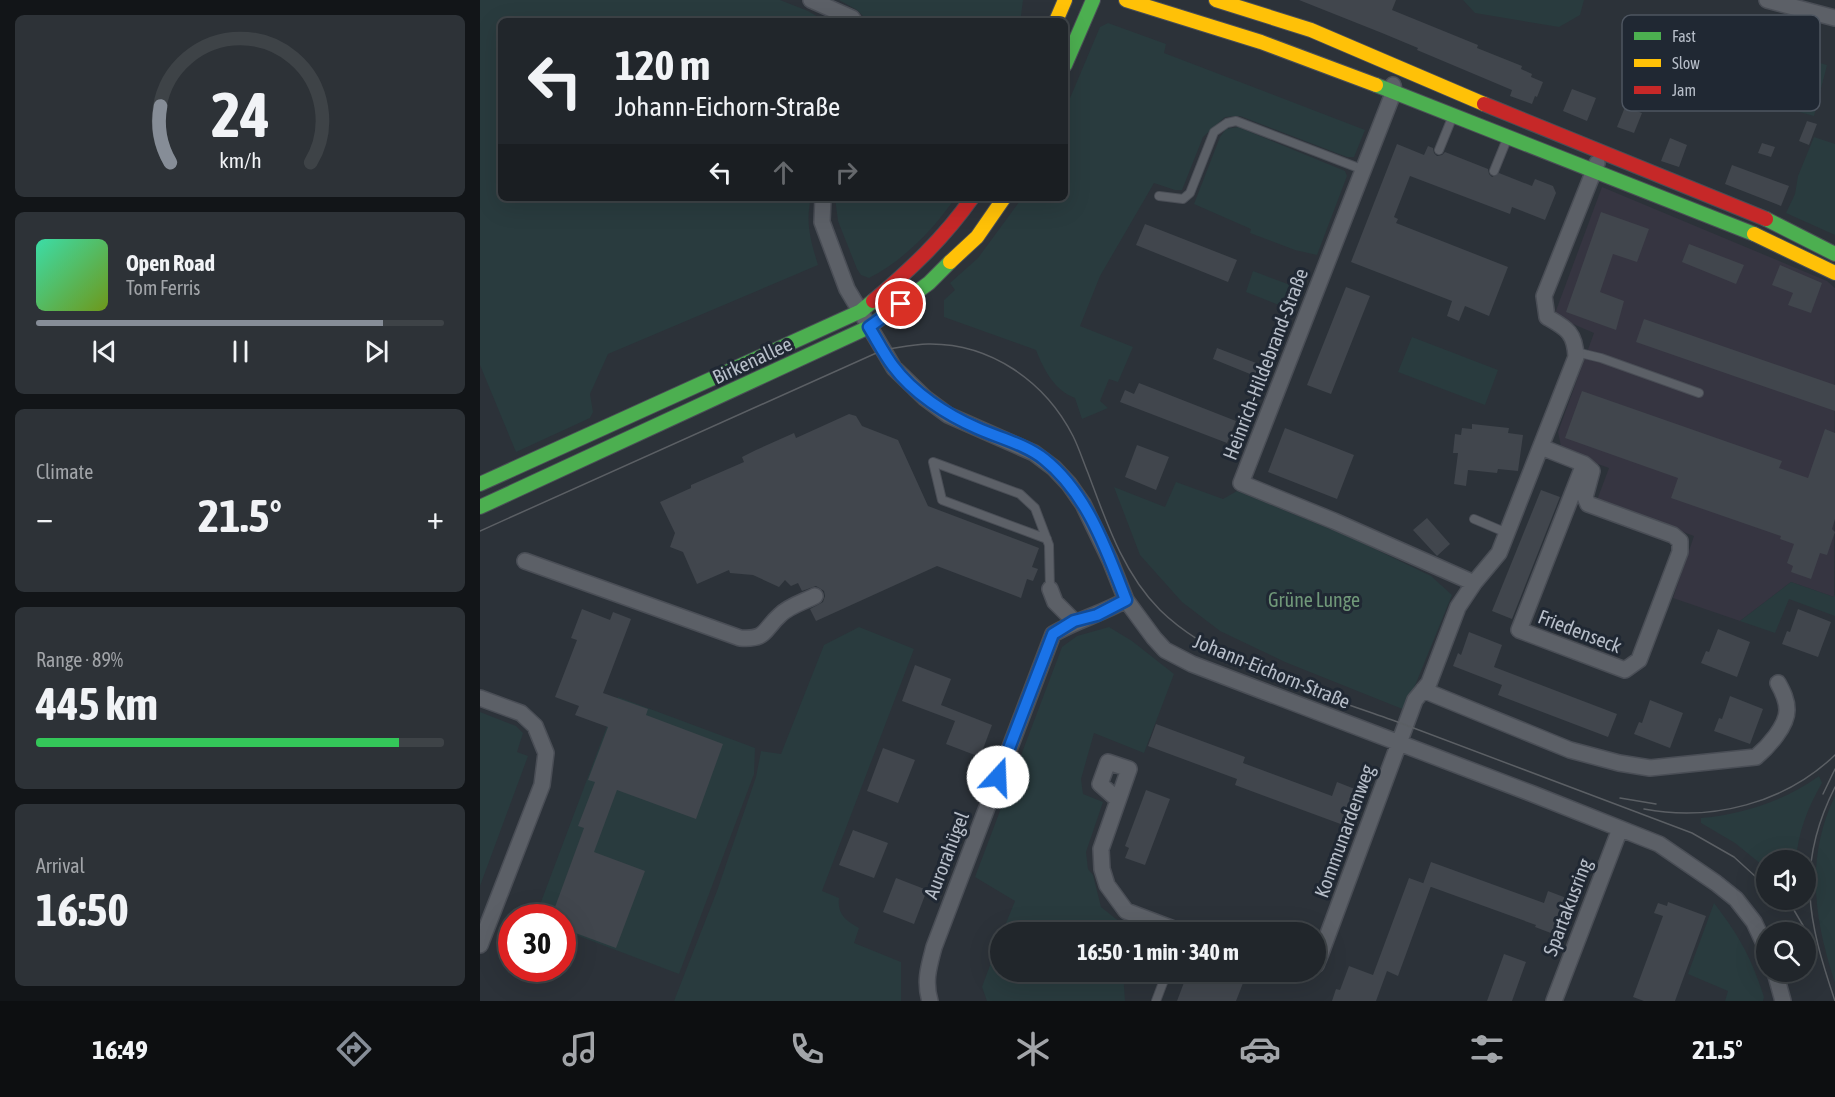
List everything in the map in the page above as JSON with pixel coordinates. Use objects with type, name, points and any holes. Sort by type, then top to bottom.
[{"type":"main road","points":[[1057,18],[1065,0]]},
{"type":"main road","points":[[1068,58],[1093,0]]},
{"type":"main road","points":[[1126,0],[1261,42],[1394,91],[1768,240],[1835,273]]},
{"type":"main road","points":[[1216,0],[1298,24],[1461,95],[1772,221],[1835,254]]},
{"type":"main road","name":"Birkenallee","points":[[480,484],[861,312],[917,264],[957,220],[970,201]]},
{"type":"main road","name":"Birkenallee","points":[[480,507],[869,327],[929,283],[977,237],[1002,201]]},
{"type":"street","points":[[811,0],[852,18]]},
{"type":"street","points":[[1767,0],[1835,18]]},
{"type":"street","points":[[1387,63],[1394,91]]},
{"type":"street","name":"Heinrich-Hildebrand-Straße","points":[[1394,91],[1241,483],[1334,521],[1474,584]]},
{"type":"street","points":[[1399,744],[1415,699],[1429,683],[1458,607],[1499,553],[1576,357],[1575,342],[1567,328],[1547,316],[1544,296],[1601,152]]},
{"type":"street","name":"Johann-Eichorn-Straße","points":[[823,201],[822,222],[847,289],[894,368],[948,415],[1034,453],[1054,468],[1083,504],[1126,600],[1165,650],[1192,664],[1659,844],[1707,876],[1736,899],[1756,926]]},
{"type":"street","points":[[1541,447],[1584,464]]},
{"type":"street","name":"Friedenseck","points":[[1584,464],[1592,471],[1585,497],[1588,504],[1673,535],[1680,541],[1680,552],[1639,660],[1625,670],[1519,630],[1584,464]]},
{"type":"street","points":[[525,561],[740,638],[751,639],[763,635],[781,614],[814,596]]},
{"type":"street","points":[[1050,589],[1055,602],[1074,621]]},
{"type":"street","name":"Aurorahügel","points":[[930,1001],[926,990],[926,974],[934,947],[1053,634],[1074,621],[1097,615],[1126,600]]},
{"type":"street","points":[[1423,690],[1570,750],[1619,763],[1650,768],[1756,757],[1768,748],[1787,712],[1786,699],[1778,683]]},
{"type":"street","points":[[480,698],[521,713],[536,726],[546,753],[542,784],[480,942]]},
{"type":"street","name":"Kommunardenweg","points":[[1326,942],[1399,744]]},
{"type":"street","points":[[1118,800],[1101,849],[1102,869],[1107,885],[1126,911],[1154,922]]},
{"type":"street","name":"Spartakusring","points":[[1554,1001],[1620,828]]},
{"type":"street","points":[[1777,982],[1783,1001]]},
{"type":"lane","points":[[1439,150],[1461,95]]},
{"type":"lane","points":[[1494,171],[1516,117]]},
{"type":"lane","points":[[1159,196],[1183,200],[1190,193],[1214,132],[1227,123],[1236,122],[1364,170]]},
{"type":"lane","points":[[1576,352],[1601,358],[1700,393]]},
{"type":"lane","points":[[1047,539],[942,500],[933,462],[1020,494],[1035,508],[1047,539],[1049,545],[1050,589]]},
{"type":"lane","points":[[1474,519],[1507,533]]},
{"type":"lane","points":[[1156,1001],[1163,982]]},
{"type":"shaded area","points":[[1602,187],[1827,281],[1835,288],[1834,597],[1791,582],[1740,621],[1673,598],[1694,536],[1597,500],[1609,468],[1562,451],[1558,432],[1594,333],[1554,316]]},
{"type":"green space","points":[[480,0],[780,0],[820,18],[498,18],[498,201],[810,201],[809,224],[818,265],[608,354],[590,394],[593,412],[590,418],[516,452],[480,365]]},
{"type":"green space","points":[[839,0],[1023,0],[1021,16],[1027,18],[865,18],[857,10]]},
{"type":"green space","points":[[1463,0],[1584,0],[1580,15],[1559,27],[1475,13]]},
{"type":"green space","points":[[1108,23],[1166,44],[1164,53],[1365,130],[1354,157],[1347,157],[1240,116],[1225,117],[1203,137],[1182,190],[1154,183],[1100,276],[1080,326],[1133,347],[1118,382],[1109,379],[1100,401],[1108,408],[1082,419],[1075,398],[1056,385],[1046,372],[1036,350],[944,317],[944,300],[955,290],[950,283],[978,258],[1020,201],[1068,201],[1068,103],[1100,27]]},
{"type":"green space","points":[[1820,63],[1827,65],[1820,92]]},
{"type":"green space","points":[[1796,111],[1815,111],[1814,116]]},
{"type":"green space","points":[[1238,127],[1345,171],[1347,176],[1317,255],[1295,250],[1250,233],[1251,229],[1194,204],[1220,137],[1226,129]]},
{"type":"green space","points":[[1814,137],[1835,144],[1835,235],[1786,213],[1795,194],[1798,176]]},
{"type":"green space","points":[[835,201],[953,201],[917,243],[894,263],[869,278],[861,275],[857,269],[838,221]]},
{"type":"green space","points":[[1253,271],[1293,286],[1284,307],[1246,292]]},
{"type":"green space","points":[[1412,337],[1498,370],[1485,405],[1398,372]]},
{"type":"green space","name":"Grüne Lunge","points":[[1176,482],[1223,499],[1237,491],[1352,538],[1431,576],[1452,595],[1405,710],[1285,662],[1220,631],[1182,602],[1140,555],[1114,487],[1165,507]]},
{"type":"green space","points":[[1791,582],[1834,597],[1835,594],[1835,616],[1789,599],[1775,633],[1740,621]]},
{"type":"green space","points":[[859,627],[914,649],[822,891],[839,898],[839,908],[843,916],[859,928],[854,943],[901,962],[901,1001],[674,1001],[717,891],[756,777],[761,751],[781,754],[824,645]]},
{"type":"green space","points":[[1109,627],[1132,641],[1174,674],[1144,753],[1094,733],[1081,779],[1083,794],[1103,802],[1086,852],[1088,869],[1093,875],[1101,907],[1121,922],[1006,922],[1015,901],[975,877],[1062,647],[1077,636]]},
{"type":"green space","points":[[618,697],[755,748],[754,774],[679,974],[576,935],[576,904],[540,904]]},
{"type":"green space","points":[[480,712],[516,726],[523,733],[517,752],[528,756],[480,886]]},
{"type":"green space","points":[[1819,776],[1822,783],[1804,820],[1798,850],[1756,850],[1756,860],[1735,843],[1701,823],[1701,818],[1748,810],[1792,793]]},
{"type":"green space","points":[[1835,796],[1835,983],[1822,936],[1816,889],[1819,842]]},
{"type":"green space","points":[[1714,903],[1738,937],[1749,959],[1756,975],[1756,982],[1758,982],[1764,997],[1763,1001],[1725,1001],[1728,991],[1688,974]]},
{"type":"green space","points":[[990,965],[990,982],[1124,982],[1125,1001],[987,1001],[982,987]]},
{"type":"building","points":[[1299,0],[1396,0],[1392,10],[1478,45],[1477,48],[1522,66],[1521,69],[1532,74],[1531,77],[1543,82],[1532,104],[1510,96],[1512,90],[1417,50],[1418,48]]},
{"type":"building","points":[[1572,89],[1596,98],[1587,121],[1563,111]]},
{"type":"building","points":[[1623,111],[1642,113],[1634,133],[1617,127]]},
{"type":"building","points":[[1807,121],[1817,124],[1809,145],[1799,141]]},
{"type":"building","points":[[1670,138],[1687,145],[1679,167],[1661,161]]},
{"type":"building","points":[[1762,143],[1775,147],[1771,157],[1758,153]]},
{"type":"building","points":[[1397,144],[1424,155],[1428,146],[1433,148],[1437,156],[1445,152],[1488,169],[1492,177],[1499,173],[1532,186],[1535,179],[1553,186],[1556,193],[1545,220],[1512,207],[1510,214],[1410,176],[1394,217],[1398,219],[1396,223],[1508,267],[1489,316],[1465,306],[1459,321],[1447,316],[1452,301],[1351,262]]},
{"type":"building","points":[[1732,165],[1789,186],[1781,206],[1725,184]]},
{"type":"building","points":[[1601,212],[1649,229],[1637,262],[1613,254],[1600,292],[1624,301],[1616,330],[1566,312]]},
{"type":"building","points":[[1145,224],[1237,260],[1228,282],[1136,245]]},
{"type":"building","points":[[1689,244],[1744,265],[1736,284],[1682,262]]},
{"type":"building","points":[[1780,265],[1822,283],[1811,313],[1788,305],[1793,293],[1772,285]]},
{"type":"building","points":[[1346,287],[1370,296],[1331,394],[1307,385]]},
{"type":"building","points":[[1644,319],[1835,385],[1835,411],[1636,342]]},
{"type":"building","points":[[1217,348],[1264,366],[1260,378],[1213,359]]},
{"type":"building","points":[[1139,383],[1236,421],[1227,443],[1120,402],[1125,390],[1134,394]]},
{"type":"building","points":[[1582,391],[1782,461],[1779,468],[1808,478],[1825,429],[1835,433],[1835,519],[1832,529],[1835,532],[1827,555],[1820,553],[1811,579],[1791,572],[1793,566],[1787,563],[1794,544],[1780,539],[1781,536],[1671,498],[1678,478],[1565,438]]},
{"type":"building","points":[[849,414],[856,416],[862,426],[898,440],[928,506],[1039,548],[1032,567],[1038,569],[1033,581],[1027,579],[1021,598],[937,566],[816,621],[810,609],[823,602],[825,596],[824,591],[816,586],[802,591],[798,583],[791,586],[785,580],[779,587],[753,575],[730,573],[729,570],[697,584],[683,552],[670,547],[675,533],[660,502],[691,488],[691,485],[744,462],[742,457],[756,450],[794,433],[796,438]]},
{"type":"building","points":[[1472,424],[1509,428],[1508,433],[1523,435],[1518,471],[1498,469],[1497,473],[1468,470],[1466,486],[1454,484],[1458,453],[1453,453],[1455,434],[1461,435],[1462,428],[1472,429]]},
{"type":"building","points":[[1285,428],[1354,455],[1337,499],[1268,472]]},
{"type":"building","points":[[1137,445],[1169,457],[1156,490],[1125,477]]},
{"type":"building","points":[[1541,490],[1560,497],[1512,619],[1492,611]]},
{"type":"building","points":[[1427,518],[1450,544],[1437,556],[1413,530]]},
{"type":"building","points":[[582,609],[610,620],[613,612],[631,619],[603,693],[648,709],[646,715],[723,744],[696,819],[617,790],[594,852],[645,871],[616,948],[576,933],[576,904],[556,904],[584,828],[578,826],[595,782],[588,780],[608,727],[575,715],[579,706],[555,697],[577,640],[571,638]]},
{"type":"building","points":[[1798,609],[1831,622],[1818,657],[1782,644],[1787,631],[1790,632]]},
{"type":"building","points":[[1718,629],[1750,642],[1737,677],[1701,663],[1706,651],[1709,652]]},
{"type":"building","points":[[1469,632],[1502,645],[1494,667],[1617,714],[1608,737],[1498,695],[1502,685],[1453,666],[1458,653],[1461,655]]},
{"type":"building","points":[[915,665],[951,679],[941,705],[992,725],[980,757],[946,744],[955,721],[902,701]]},
{"type":"building","points":[[1730,696],[1763,709],[1750,744],[1714,731],[1719,718],[1722,719]]},
{"type":"building","points":[[1650,700],[1683,713],[1670,748],[1634,734],[1639,722],[1642,723]]},
{"type":"building","points":[[1156,724],[1245,757],[1243,763],[1332,796],[1337,782],[1360,791],[1346,826],[1235,785],[1237,779],[1148,746]]},
{"type":"building","points":[[883,748],[915,760],[898,803],[867,791]]},
{"type":"building","points":[[1146,790],[1170,799],[1145,865],[1125,858],[1129,848],[1125,846]]},
{"type":"building","points":[[853,830],[888,843],[874,878],[839,865]]},
{"type":"building","points":[[1431,862],[1544,903],[1548,891],[1577,902],[1564,938],[1535,927],[1536,925],[1423,884]]},
{"type":"building","points":[[896,878],[927,890],[914,924],[883,912]]},
{"type":"building","points":[[1409,878],[1431,886],[1398,976],[1387,971],[1376,1001],[1332,1001],[1336,989],[1340,990],[1349,966],[1373,975]]},
{"type":"building","points":[[1668,902],[1706,916],[1675,1001],[1644,1001],[1633,997],[1663,916],[1654,913],[1658,903],[1667,906]]},
{"type":"building","points":[[1504,954],[1526,962],[1512,1001],[1487,1001]]},
{"type":"building","points":[[1184,982],[1243,982],[1236,1001],[1177,1001]]},
{"type":"tram line","points":[[480,531],[883,350],[928,344],[951,345],[973,350],[994,358],[1031,382],[1061,416],[1075,441],[1109,528],[1126,563],[1147,595],[1183,630],[1240,663],[1303,689],[1395,721],[1692,833],[1734,857],[1756,877]]},
{"type":"tram line","points":[[1644,809],[1696,813],[1746,805],[1794,786],[1835,755]]},
{"type":"tram line","points":[[1823,794],[1835,769]]},
{"type":"tram line","points":[[1835,787],[1822,816],[1814,843],[1810,868],[1810,894],[1818,945],[1835,1001]]},
{"type":"tram line","points":[[1620,798],[1656,804]]},
{"type":"tram line","points":[[1794,910],[1801,922]]},
{"type":"traffic: fast","points":[[1068,58],[1093,0]]},
{"type":"traffic: fast","points":[[1376,85],[1754,234]]},
{"type":"traffic: fast","points":[[1766,219],[1835,254]]},
{"type":"traffic: fast","points":[[480,507],[869,327],[929,283],[950,262]]},
{"type":"traffic: fast","points":[[480,484],[861,311],[873,301]]},
{"type":"traffic: slow","points":[[1057,18],[1065,0]]},
{"type":"traffic: slow","points":[[1126,0],[1261,42],[1376,85]]},
{"type":"traffic: slow","points":[[1216,0],[1311,30],[1484,104]]},
{"type":"traffic: slow","points":[[950,262],[977,237],[1002,201]]},
{"type":"traffic: slow","points":[[1754,234],[1835,273]]},
{"type":"traffic: jam","points":[[1484,104],[1766,219]]},
{"type":"traffic: jam","points":[[873,301],[926,253],[970,201]]},
{"type":"route","points":[[901,304],[869,327],[894,368],[948,415],[1034,453],[1054,468],[1083,504],[1126,600],[1097,615],[1074,621],[1053,634],[998,777]]}]
